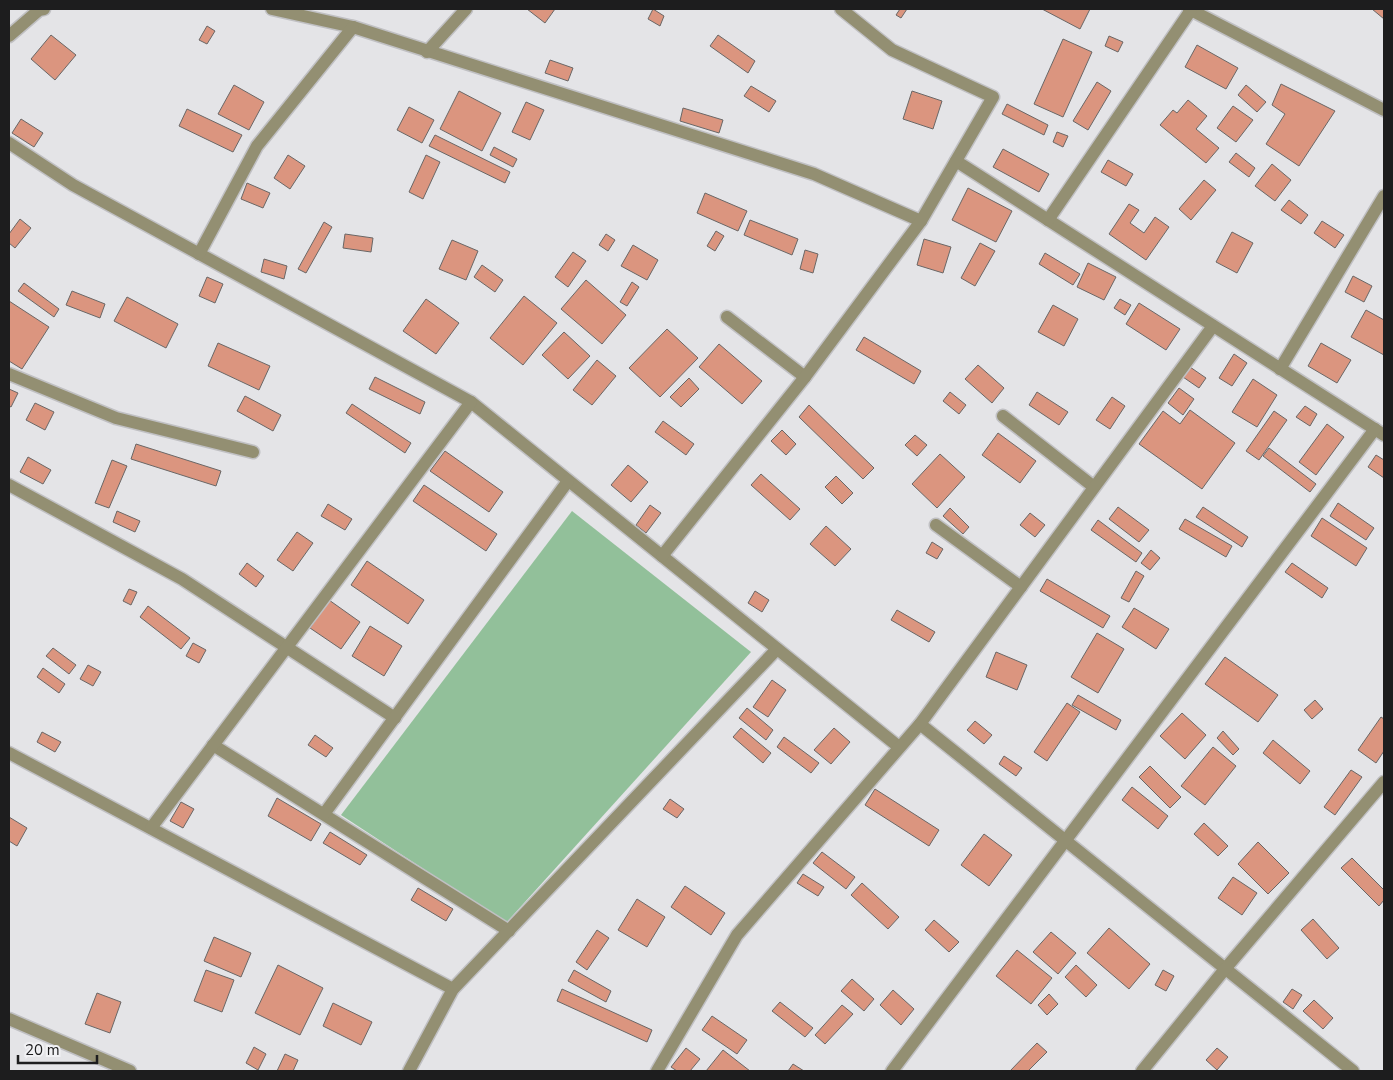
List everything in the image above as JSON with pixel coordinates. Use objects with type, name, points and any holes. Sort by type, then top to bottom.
[{"type":"street","points":[[9,36],[39,9]]},
{"type":"street","points":[[272,9],[353,27],[814,174],[922,221]]},
{"type":"street","points":[[428,52],[466,9]]},
{"type":"street","points":[[662,556],[805,377],[922,221],[993,97],[892,50],[841,9]]},
{"type":"street","points":[[1048,220],[1190,9],[1384,109]]},
{"type":"street","points":[[199,254],[257,146],[353,27]]},
{"type":"street","points":[[9,143],[73,185],[470,402],[900,747]]},
{"type":"street","points":[[892,1071],[1379,432],[956,161]]},
{"type":"street","points":[[1280,369],[1384,196]]},
{"type":"street","points":[[727,317],[805,377]]},
{"type":"street","points":[[657,1071],[737,935],[920,724],[1213,326]]},
{"type":"street","points":[[9,374],[116,418],[254,452]]},
{"type":"street","points":[[151,828],[470,402]]},
{"type":"street","points":[[1003,416],[1094,488]]},
{"type":"street","points":[[324,814],[568,481]]},
{"type":"street","points":[[9,485],[182,579],[395,718]]},
{"type":"street","points":[[936,525],[1021,587]]},
{"type":"street","points":[[409,1071],[454,989],[777,649]]},
{"type":"street","points":[[920,724],[1353,1071]]},
{"type":"street","points":[[214,745],[509,931]]},
{"type":"street","points":[[9,753],[454,989]]},
{"type":"street","points":[[1142,1071],[1225,969],[1384,782]]},
{"type":"street","points":[[9,1019],[130,1071]]},
{"type":"green space","points":[[572,511],[751,652],[506,923],[341,815]]},
{"type":"building","points":[[527,9],[555,9],[545,23]]},
{"type":"building","points":[[653,9],[664,16],[660,26],[648,19]]},
{"type":"building","points":[[900,9],[907,9],[901,18],[896,15]]},
{"type":"building","points":[[1042,9],[1090,9],[1080,29]]},
{"type":"building","points":[[1372,9],[1384,9],[1384,19]]},
{"type":"building","points":[[207,26],[215,31],[207,44],[199,40]]},
{"type":"building","points":[[51,35],[76,55],[55,80],[31,59]]},
{"type":"building","points":[[718,35],[755,61],[748,73],[710,46]]},
{"type":"building","points":[[1109,36],[1123,42],[1118,52],[1105,46]]},
{"type":"building","points":[[1063,39],[1092,52],[1063,117],[1034,104]]},
{"type":"building","points":[[1197,45],[1238,68],[1226,89],[1185,67]]},
{"type":"building","points":[[550,60],[573,68],[568,81],[545,73]]},
{"type":"building","points":[[1097,82],[1111,91],[1088,130],[1073,121]]},
{"type":"building","points":[[1281,84],[1335,111],[1299,166],[1266,144],[1285,114],[1272,105]]},
{"type":"building","points":[[234,85],[264,102],[249,130],[218,114]]},
{"type":"building","points":[[1246,85],[1266,102],[1257,112],[1238,95]]},
{"type":"building","points":[[751,86],[776,101],[769,112],[744,96]]},
{"type":"building","points":[[459,91],[501,113],[482,151],[440,129]]},
{"type":"building","points":[[912,91],[942,101],[933,129],[903,119]]},
{"type":"building","points":[[1188,100],[1207,116],[1196,129],[1219,148],[1206,163],[1160,125],[1173,110],[1177,113]]},
{"type":"building","points":[[526,102],[544,110],[530,140],[512,132]]},
{"type":"building","points":[[1007,104],[1048,125],[1044,135],[1002,114]]},
{"type":"building","points":[[1233,106],[1253,120],[1236,142],[1217,128]]},
{"type":"building","points":[[409,107],[434,120],[422,143],[397,130]]},
{"type":"building","points":[[683,108],[723,120],[719,133],[680,121]]},
{"type":"building","points":[[187,109],[242,135],[233,152],[179,126]]},
{"type":"building","points":[[21,119],[43,133],[34,147],[12,133]]},
{"type":"building","points":[[1057,132],[1068,136],[1063,147],[1053,142]]},
{"type":"building","points":[[435,135],[510,172],[505,183],[429,146]]},
{"type":"building","points":[[494,147],[517,159],[513,167],[490,155]]},
{"type":"building","points":[[1003,149],[1049,174],[1039,192],[993,167]]},
{"type":"building","points":[[1236,153],[1255,168],[1249,177],[1229,162]]},
{"type":"building","points":[[288,155],[305,166],[290,189],[274,178]]},
{"type":"building","points":[[426,155],[440,162],[423,199],[409,192]]},
{"type":"building","points":[[1108,160],[1133,174],[1126,186],[1101,172]]},
{"type":"building","points":[[1272,164],[1291,180],[1275,201],[1255,186]]},
{"type":"building","points":[[1204,180],[1216,190],[1191,220],[1179,209]]},
{"type":"building","points":[[247,183],[270,193],[263,208],[241,199]]},
{"type":"building","points":[[968,188],[1012,211],[996,242],[952,220]]},
{"type":"building","points":[[705,193],[747,211],[738,231],[697,213]]},
{"type":"building","points":[[1289,200],[1308,215],[1301,224],[1281,210]]},
{"type":"building","points":[[1129,204],[1139,210],[1130,223],[1144,233],[1155,217],[1169,227],[1146,260],[1109,234]]},
{"type":"building","points":[[20,219],[31,228],[15,248],[9,243],[9,234]]},
{"type":"building","points":[[750,220],[798,239],[792,255],[744,235]]},
{"type":"building","points":[[1322,221],[1344,235],[1335,248],[1314,233]]},
{"type":"building","points":[[324,222],[332,227],[306,273],[298,269]]},
{"type":"building","points":[[716,231],[724,236],[715,251],[707,246]]},
{"type":"building","points":[[1232,232],[1253,243],[1237,273],[1216,262]]},
{"type":"building","points":[[345,234],[373,238],[371,252],[343,248]]},
{"type":"building","points":[[606,234],[615,240],[608,251],[599,245]]},
{"type":"building","points":[[924,239],[951,247],[943,273],[917,265]]},
{"type":"building","points":[[452,240],[478,251],[466,280],[439,269]]},
{"type":"building","points":[[980,243],[995,251],[975,286],[961,278]]},
{"type":"building","points":[[633,245],[658,260],[647,280],[621,266]]},
{"type":"building","points":[[805,250],[818,254],[813,273],[800,269]]},
{"type":"building","points":[[573,252],[586,261],[568,287],[555,277]]},
{"type":"building","points":[[1045,253],[1080,274],[1073,285],[1039,264]]},
{"type":"building","points":[[264,259],[287,266],[284,279],[261,272]]},
{"type":"building","points":[[1088,263],[1116,277],[1104,300],[1077,287]]},
{"type":"building","points":[[482,265],[503,280],[495,292],[474,277]]},
{"type":"building","points":[[1353,276],[1372,286],[1364,302],[1345,292]]},
{"type":"building","points":[[207,277],[223,284],[215,303],[199,296]]},
{"type":"building","points":[[586,280],[626,315],[602,344],[561,309]]},
{"type":"building","points":[[632,282],[639,287],[627,306],[620,302]]},
{"type":"building","points":[[24,283],[59,309],[54,317],[18,291]]},
{"type":"building","points":[[72,291],[105,304],[100,318],[66,305]]},
{"type":"building","points":[[524,296],[557,323],[523,365],[490,338]]},
{"type":"building","points":[[127,297],[178,324],[166,348],[114,321]]},
{"type":"building","points":[[426,299],[459,323],[436,354],[403,331]]},
{"type":"building","points":[[1120,299],[1131,305],[1125,315],[1114,308]]},
{"type":"building","points":[[9,301],[49,327],[22,369],[9,361]]},
{"type":"building","points":[[1139,303],[1180,329],[1166,350],[1126,324]]},
{"type":"building","points":[[1053,305],[1078,319],[1064,346],[1038,332]]},
{"type":"building","points":[[1366,310],[1384,320],[1384,355],[1351,337]]},
{"type":"building","points":[[667,329],[698,358],[660,397],[629,368]]},
{"type":"building","points":[[564,332],[590,356],[568,379],[542,355]]},
{"type":"building","points":[[864,337],[921,371],[914,384],[856,350]]},
{"type":"building","points":[[218,343],[270,366],[259,390],[208,366]]},
{"type":"building","points":[[1321,343],[1351,360],[1337,383],[1308,366]]},
{"type":"building","points":[[719,344],[762,381],[742,404],[699,367]]},
{"type":"building","points":[[1234,354],[1247,363],[1232,386],[1219,378]]},
{"type":"building","points":[[597,360],[616,376],[592,405],[573,390]]},
{"type":"building","points":[[978,365],[1004,388],[992,403],[965,379]]},
{"type":"building","points":[[1190,367],[1206,378],[1199,388],[1183,377]]},
{"type":"building","points":[[375,377],[425,402],[420,414],[369,389]]},
{"type":"building","points":[[689,378],[699,389],[681,407],[670,397]]},
{"type":"building","points":[[1253,379],[1277,395],[1257,427],[1232,412]]},
{"type":"building","points":[[1179,388],[1194,399],[1183,415],[1168,403]]},
{"type":"building","points":[[9,389],[18,393],[11,407],[9,406]]},
{"type":"building","points":[[950,392],[966,405],[959,414],[943,401]]},
{"type":"building","points":[[1037,392],[1068,412],[1059,425],[1029,405]]},
{"type":"building","points":[[245,396],[281,415],[273,431],[237,411]]},
{"type":"building","points":[[1112,397],[1125,406],[1110,429],[1096,420]]},
{"type":"building","points":[[35,403],[54,412],[45,430],[26,420]]},
{"type":"building","points":[[352,404],[411,443],[405,453],[346,413]]},
{"type":"building","points":[[809,405],[874,468],[863,479],[799,417]]},
{"type":"building","points":[[1305,406],[1317,414],[1310,426],[1296,417]]},
{"type":"building","points":[[1190,410],[1235,443],[1202,489],[1139,444],[1163,411],[1180,424]]},
{"type":"building","points":[[1274,411],[1287,420],[1259,460],[1246,451]]},
{"type":"building","points":[[663,421],[694,444],[686,455],[655,432]]},
{"type":"building","points":[[1327,424],[1344,437],[1316,475],[1299,462]]},
{"type":"building","points":[[782,430],[796,444],[786,455],[771,441]]},
{"type":"building","points":[[998,433],[1036,461],[1020,483],[982,455]]},
{"type":"building","points":[[915,435],[927,445],[917,456],[905,445]]},
{"type":"building","points":[[136,444],[221,471],[216,486],[131,459]]},
{"type":"building","points":[[1269,448],[1316,484],[1310,492],[1263,456]]},
{"type":"building","points":[[445,451],[503,492],[489,512],[430,471]]},
{"type":"building","points":[[940,454],[965,477],[937,508],[912,484]]},
{"type":"building","points":[[1376,455],[1384,460],[1384,478],[1368,467]]},
{"type":"building","points":[[28,457],[51,470],[43,484],[20,472]]},
{"type":"building","points":[[112,460],[127,466],[109,508],[95,503]]},
{"type":"building","points":[[628,465],[648,482],[631,502],[611,485]]},
{"type":"building","points":[[761,474],[800,509],[790,520],[751,485]]},
{"type":"building","points":[[836,476],[853,493],[842,504],[825,487]]},
{"type":"building","points":[[424,485],[497,534],[486,551],[413,501]]},
{"type":"building","points":[[1338,503],[1374,528],[1366,540],[1330,516]]},
{"type":"building","points":[[328,504],[352,519],[345,530],[321,516]]},
{"type":"building","points":[[650,505],[661,513],[646,533],[636,525]]},
{"type":"building","points":[[1118,507],[1149,530],[1139,542],[1109,519]]},
{"type":"building","points":[[1203,507],[1248,537],[1242,547],[1196,517]]},
{"type":"building","points":[[950,508],[969,527],[963,534],[943,516]]},
{"type":"building","points":[[117,511],[140,521],[135,532],[113,522]]},
{"type":"building","points":[[1030,513],[1045,525],[1035,537],[1020,525]]},
{"type":"building","points":[[1322,518],[1367,548],[1356,566],[1311,536]]},
{"type":"building","points":[[1185,519],[1232,546],[1226,557],[1179,529]]},
{"type":"building","points":[[1098,520],[1142,553],[1136,562],[1091,530]]},
{"type":"building","points":[[826,526],[851,549],[835,566],[810,544]]},
{"type":"building","points":[[297,532],[313,543],[293,571],[277,560]]},
{"type":"building","points":[[932,542],[943,549],[937,559],[926,553]]},
{"type":"building","points":[[1151,550],[1160,558],[1150,570],[1141,563]]},
{"type":"building","points":[[367,561],[424,600],[408,624],[351,585]]},
{"type":"building","points":[[247,563],[264,576],[256,587],[239,574]]},
{"type":"building","points":[[1292,563],[1328,588],[1322,598],[1285,572]]},
{"type":"building","points":[[1136,571],[1144,576],[1129,602],[1121,598]]},
{"type":"building","points":[[1047,579],[1110,616],[1103,628],[1040,591]]},
{"type":"building","points":[[129,589],[137,592],[131,605],[123,601]]},
{"type":"building","points":[[755,591],[769,600],[762,612],[748,603]]},
{"type":"building","points":[[329,600],[360,622],[341,649],[310,628]]},
{"type":"building","points":[[148,606],[190,638],[181,649],[140,617]]},
{"type":"building","points":[[1134,608],[1169,629],[1156,649],[1122,627]]},
{"type":"building","points":[[897,610],[935,632],[929,642],[891,620]]},
{"type":"building","points":[[370,626],[402,646],[384,676],[352,656]]},
{"type":"building","points":[[1097,633],[1124,649],[1098,693],[1071,677]]},
{"type":"building","points":[[193,643],[206,650],[199,663],[186,656]]},
{"type":"building","points":[[53,648],[76,665],[69,674],[46,656]]},
{"type":"building","points":[[996,652],[1027,665],[1017,690],[986,677]]},
{"type":"building","points":[[1225,657],[1278,695],[1258,722],[1205,684]]},
{"type":"building","points":[[88,665],[101,672],[93,686],[80,679]]},
{"type":"building","points":[[43,668],[65,684],[59,693],[37,677]]},
{"type":"building","points":[[772,680],[786,690],[768,717],[753,707]]},
{"type":"building","points":[[1078,695],[1121,720],[1116,730],[1072,705]]},
{"type":"building","points":[[1315,700],[1323,709],[1312,719],[1304,710]]},
{"type":"building","points":[[1067,703],[1080,712],[1047,761],[1034,752]]},
{"type":"building","points":[[747,708],[773,730],[766,740],[739,718]]},
{"type":"building","points":[[1182,713],[1206,735],[1185,759],[1160,736]]},
{"type":"building","points":[[1381,717],[1384,719],[1384,751],[1376,763],[1358,750]]},
{"type":"building","points":[[975,721],[992,735],[984,744],[967,730]]},
{"type":"building","points":[[741,728],[771,753],[763,763],[733,737]]},
{"type":"building","points":[[834,728],[850,742],[831,764],[814,750]]},
{"type":"building","points":[[1223,731],[1239,749],[1233,755],[1217,738]]},
{"type":"building","points":[[42,732],[61,742],[55,752],[37,742]]},
{"type":"building","points":[[315,735],[333,748],[326,757],[308,745]]},
{"type":"building","points":[[784,737],[819,763],[811,773],[777,747]]},
{"type":"building","points":[[1273,740],[1310,771],[1300,784],[1263,753]]},
{"type":"building","points":[[1213,747],[1236,766],[1205,805],[1181,786]]},
{"type":"building","points":[[1004,756],[1022,768],[1016,776],[999,764]]},
{"type":"building","points":[[1150,766],[1181,797],[1170,808],[1139,777]]},
{"type":"building","points":[[1351,770],[1362,777],[1335,815],[1324,807]]},
{"type":"building","points":[[1132,787],[1168,816],[1158,829],[1122,800]]},
{"type":"building","points":[[875,789],[939,830],[929,846],[865,805]]},
{"type":"building","points":[[277,798],[321,824],[311,841],[268,816]]},
{"type":"building","points":[[670,799],[684,809],[677,818],[663,809]]},
{"type":"building","points":[[181,802],[194,809],[183,828],[170,821]]},
{"type":"building","points":[[9,817],[27,828],[17,846],[9,841]]},
{"type":"building","points":[[1204,823],[1228,846],[1218,856],[1194,834]]},
{"type":"building","points":[[330,832],[367,855],[360,865],[323,843]]},
{"type":"building","points":[[984,834],[1012,855],[989,886],[961,865]]},
{"type":"building","points":[[1258,842],[1289,873],[1268,894],[1238,864]]},
{"type":"building","points":[[822,852],[855,877],[846,889],[813,863]]},
{"type":"building","points":[[1352,858],[1384,890],[1384,900],[1379,906],[1341,868]]},
{"type":"building","points":[[803,874],[824,887],[818,896],[797,883]]},
{"type":"building","points":[[1233,877],[1257,893],[1242,915],[1218,898]]},
{"type":"building","points":[[862,883],[899,917],[888,929],[851,895]]},
{"type":"building","points":[[685,886],[725,913],[711,935],[671,907]]},
{"type":"building","points":[[418,888],[453,909],[446,921],[411,900]]},
{"type":"building","points":[[637,899],[665,917],[647,947],[618,930]]},
{"type":"building","points":[[1313,919],[1339,948],[1327,959],[1301,930]]},
{"type":"building","points":[[934,920],[959,942],[949,952],[925,930]]},
{"type":"building","points":[[1109,928],[1150,964],[1129,989],[1087,953]]},
{"type":"building","points":[[597,930],[609,938],[587,970],[576,962]]},
{"type":"building","points":[[1051,932],[1076,953],[1058,974],[1033,952]]},
{"type":"building","points":[[214,937],[251,953],[241,977],[204,961]]},
{"type":"building","points":[[1017,950],[1052,978],[1031,1004],[996,976]]},
{"type":"building","points":[[278,965],[323,988],[300,1035],[255,1013]]},
{"type":"building","points":[[1076,965],[1097,985],[1086,997],[1065,977]]},
{"type":"building","points":[[206,970],[234,980],[222,1012],[194,1001]]},
{"type":"building","points":[[574,970],[611,991],[606,1002],[568,981]]},
{"type":"building","points":[[1163,970],[1174,976],[1166,991],[1155,985]]},
{"type":"building","points":[[852,979],[874,999],[864,1011],[841,991]]},
{"type":"building","points":[[562,989],[652,1030],[647,1042],[557,1001]]},
{"type":"building","points":[[1292,989],[1302,995],[1293,1009],[1283,1002]]},
{"type":"building","points":[[893,990],[914,1009],[901,1025],[880,1005]]},
{"type":"building","points":[[97,993],[121,1002],[110,1033],[85,1024]]},
{"type":"building","points":[[1049,994],[1058,1004],[1047,1015],[1038,1005]]},
{"type":"building","points":[[1314,1000],[1333,1018],[1323,1029],[1303,1011]]},
{"type":"building","points":[[780,1002],[813,1028],[805,1037],[772,1011]]},
{"type":"building","points":[[333,1003],[372,1022],[361,1045],[323,1026]]},
{"type":"building","points":[[842,1005],[853,1014],[825,1044],[815,1035]]},
{"type":"building","points":[[712,1016],[747,1040],[737,1054],[702,1030]]},
{"type":"building","points":[[1037,1043],[1047,1052],[1028,1071],[1010,1071]]},
{"type":"building","points":[[254,1047],[266,1054],[258,1070],[246,1063]]},
{"type":"building","points":[[686,1048],[700,1059],[690,1071],[677,1071],[671,1067]]},
{"type":"building","points":[[1217,1048],[1228,1057],[1217,1070],[1206,1060]]},
{"type":"building","points":[[723,1050],[750,1071],[706,1071]]},
{"type":"building","points":[[285,1054],[298,1060],[293,1071],[277,1071]]},
{"type":"building","points":[[793,1064],[804,1071],[788,1071]]}]
